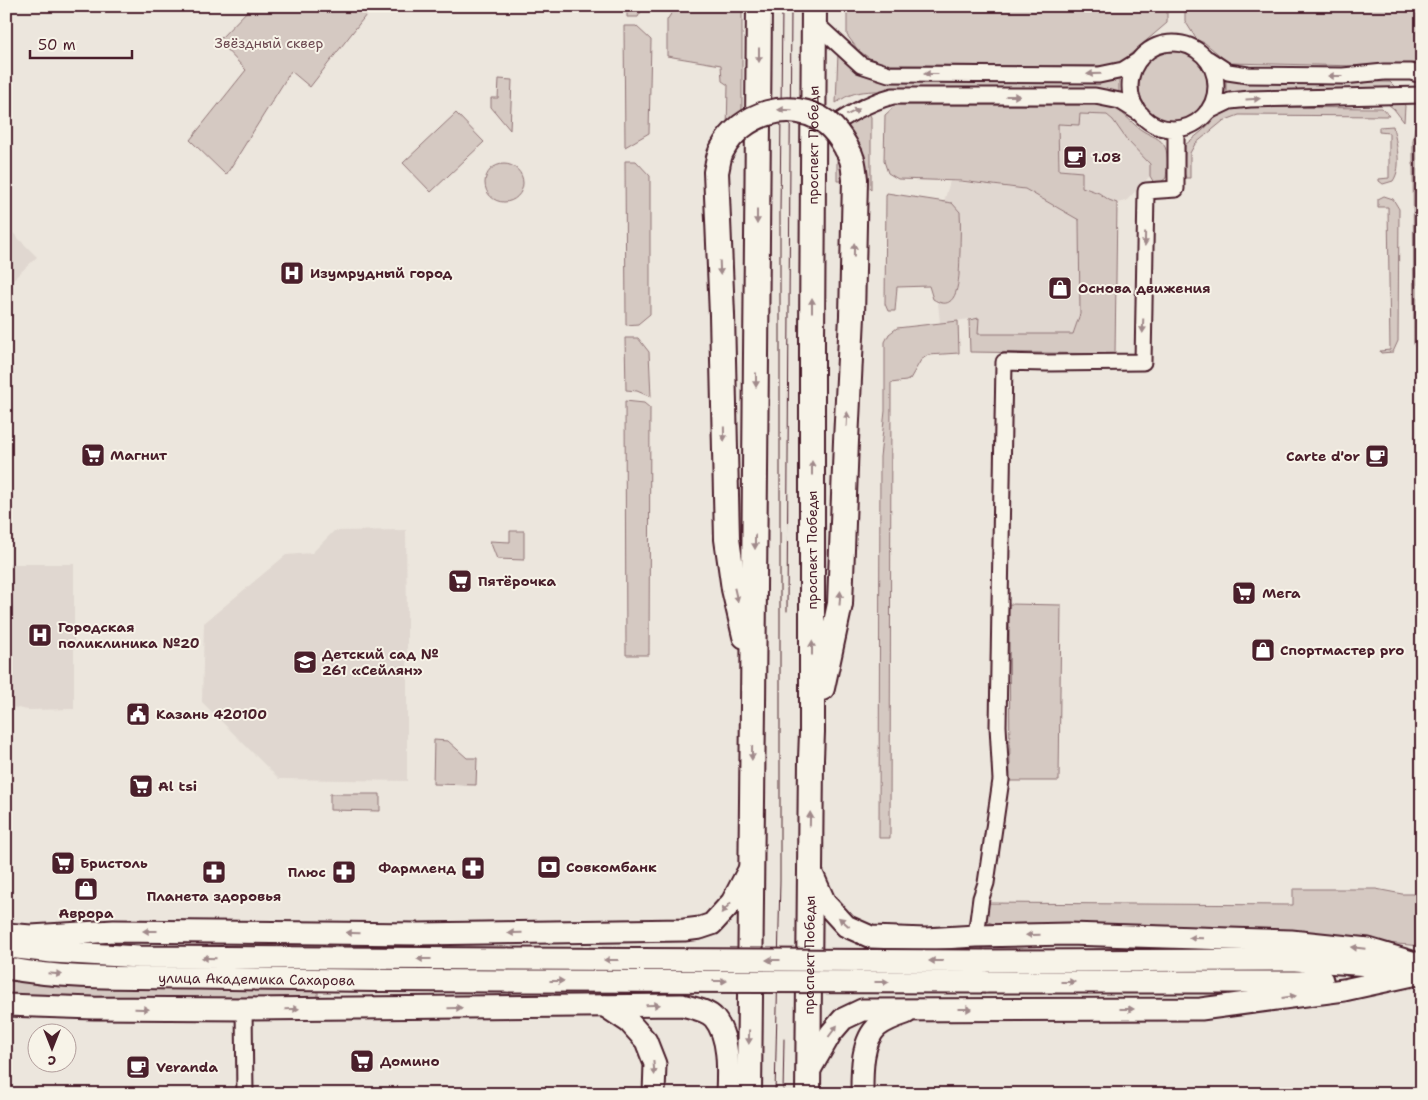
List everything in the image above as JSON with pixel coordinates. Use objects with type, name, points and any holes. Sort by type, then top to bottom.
[{"type":"main road","points":[[749,1094],[759,6]]},
{"type":"main road","name":"проспект Победы","points":[[808,1083],[812,732],[814,14]]},
{"type":"main road","points":[[754,704],[745,635],[734,589],[727,539],[722,315],[716,172],[721,151],[736,130],[751,118],[775,110],[793,110],[809,114],[827,123],[840,137],[852,157],[855,179],[852,316],[840,604],[812,732]]},
{"type":"main road","points":[[6,934],[31,936],[114,931],[419,934],[684,930],[712,924],[732,902],[751,866]]},
{"type":"main road","points":[[810,868],[825,903],[846,926],[871,937],[926,939],[1069,934],[1291,941],[1368,949],[1422,970]]},
{"type":"main road","points":[[186,932],[276,959]]},
{"type":"main road","points":[[6,947],[52,952],[140,957],[276,959],[1295,960],[1422,970]]},
{"type":"main road","name":"улица Академика Сахарова","points":[[6,968],[26,972],[98,977],[319,980],[985,982],[1300,982],[1422,970]]},
{"type":"main road","points":[[808,1083],[831,1033],[843,1019],[862,1010],[1201,1009],[1344,990],[1422,970]]},
{"type":"main road","points":[[6,1005],[244,1010],[682,1005],[702,1010],[714,1017],[724,1036],[728,1063],[727,1094]]},
{"type":"main road","points":[[605,1006],[630,1022],[646,1041],[655,1064],[654,1094]]},
{"type":"main road","points":[[862,1094],[863,1058],[870,1037],[878,1027],[891,1019],[916,1009]]},
{"type":"street","points":[[814,14],[861,64],[889,74],[1099,75],[1123,70],[1140,60]]},
{"type":"street","points":[[1141,114],[1133,102],[1130,87],[1132,73],[1140,60],[1150,50],[1173,43],[1183,44],[1192,48],[1228,72],[1248,75],[1343,76],[1384,72],[1411,72],[1422,75]]},
{"type":"street","points":[[814,140],[846,116],[878,100],[893,96],[1095,96],[1120,102],[1141,114],[1151,123],[1163,128],[1176,129],[1199,121],[1214,100],[1216,85],[1213,71],[1206,58]]},
{"type":"street","points":[[1384,72],[1398,79],[1416,95]]},
{"type":"street","points":[[1207,112],[1230,101],[1250,99],[1416,95]]},
{"type":"street","points":[[976,936],[1001,780],[998,726],[1004,362],[1143,362],[1146,191],[1176,189],[1176,129]]},
{"type":"street","points":[[244,1010],[245,1094]]},
{"type":"shaded area","points":[[1079,114],[1107,115],[1150,164],[1150,176],[1126,201],[1117,203],[1109,200],[1099,193],[1082,187],[1059,170],[1058,124],[1079,125]]},
{"type":"shaded area","points":[[950,181],[1025,189],[1079,219],[1080,314],[1073,334],[978,334],[977,318],[940,323],[938,303],[944,304],[952,203],[944,202]]},
{"type":"shaded area","points":[[6,226],[37,257],[6,286]]},
{"type":"shaded area","name":"Детский сад № 261 «Сейлян»","points":[[406,530],[407,781],[279,779],[202,702],[204,623],[286,555],[312,553],[334,531]]},
{"type":"shaded area","name":"Городская поликлиника №20","points":[[6,564],[74,564],[74,709],[28,710],[6,706]]},
{"type":"green space","name":"Звёздный сквер","points":[[252,6],[373,6],[310,87],[291,71],[226,175],[190,140],[246,70],[218,41]]},
{"type":"green space","points":[[627,6],[644,6],[638,17],[627,17]]},
{"type":"green space","points":[[676,6],[742,6],[742,118],[727,131],[728,85],[722,81],[721,65],[667,56],[667,20]]},
{"type":"green space","points":[[847,6],[1167,6],[1167,23],[1120,63],[1108,66],[892,65],[872,60],[858,50],[847,35]]},
{"type":"green space","points":[[1185,6],[1422,6],[1422,72],[1402,67],[1229,63],[1205,43],[1197,40],[1185,21]]},
{"type":"green space","points":[[624,26],[636,26],[651,40],[649,133],[625,147]]},
{"type":"green space","points":[[1174,51],[1187,54],[1199,61],[1206,73],[1209,86],[1206,99],[1199,111],[1187,118],[1174,121],[1161,118],[1149,111],[1142,99],[1139,86],[1142,73],[1149,61],[1161,54]]},
{"type":"green space","points":[[838,53],[861,73],[890,81],[1119,78],[1119,92],[874,91],[854,94],[836,103]]},
{"type":"green space","points":[[499,79],[512,80],[510,130],[491,107],[491,98],[498,98]]},
{"type":"green space","points":[[1226,79],[1231,81],[1390,82],[1399,91],[1230,92],[1226,94]]},
{"type":"green space","points":[[1402,99],[1405,106],[1404,122],[1394,109],[1383,100]]},
{"type":"green space","points":[[896,105],[1106,106],[1119,111],[1139,129],[1158,139],[1163,144],[1167,158],[1166,178],[1161,182],[1154,183],[1150,176],[1150,164],[1107,115],[1080,114],[1079,125],[1058,124],[1059,170],[1082,172],[1082,187],[1099,193],[1117,203],[1115,354],[970,352],[969,320],[979,318],[978,334],[1073,334],[1080,314],[1079,220],[1025,189],[961,181],[898,179],[888,173],[884,161],[885,115]]},
{"type":"green space","points":[[1247,107],[1382,108],[1389,116],[1239,115],[1223,121],[1195,144],[1190,153],[1190,178],[1186,178],[1184,173],[1185,145],[1224,110]]},
{"type":"green space","points":[[867,110],[871,117],[871,190],[861,181],[837,181],[837,148],[840,130]]},
{"type":"green space","points":[[456,113],[484,142],[431,192],[403,163]]},
{"type":"green space","points":[[1393,126],[1398,154],[1398,168],[1393,181],[1383,184],[1379,179],[1389,178],[1389,133],[1379,132],[1379,127]]},
{"type":"green space","points":[[1415,127],[1422,127],[1422,138],[1417,139],[1417,344],[1418,347],[1422,347],[1421,353],[1417,351],[1414,344],[1413,141]]},
{"type":"green space","points":[[625,161],[636,161],[650,176],[650,314],[638,324],[626,325]]},
{"type":"green space","points":[[504,164],[518,169],[523,183],[518,197],[504,202],[490,197],[485,183],[490,169]]},
{"type":"green space","points":[[887,193],[952,203],[960,212],[959,278],[954,296],[949,302],[942,303],[933,299],[929,286],[897,287],[895,311],[888,311],[885,304]]},
{"type":"green space","points":[[1384,196],[1393,199],[1399,209],[1398,341],[1393,352],[1381,353],[1380,351],[1390,350],[1388,207],[1378,207],[1378,199]]},
{"type":"green space","points":[[958,321],[959,353],[928,355],[921,360],[910,379],[891,383],[890,838],[879,838],[880,457],[885,411],[885,342],[889,334],[897,328]]},
{"type":"green space","points":[[625,338],[638,338],[649,352],[651,397],[637,391],[626,390]]},
{"type":"green space","points":[[625,401],[644,403],[650,408],[649,655],[626,655]]},
{"type":"green space","points":[[510,531],[524,531],[524,560],[497,559],[490,541],[510,542]]},
{"type":"green space","points":[[1009,604],[1061,605],[1059,781],[1010,781]]},
{"type":"green space","points":[[434,740],[448,741],[467,758],[477,758],[476,785],[433,784]]},
{"type":"green space","points":[[330,794],[380,794],[380,811],[330,810]]},
{"type":"green space","points":[[1293,889],[1376,889],[1402,894],[1422,894],[1422,946],[1199,928],[1000,926],[988,922],[981,910],[983,903],[1293,905]]},
{"type":"green space","points":[[6,979],[41,984],[104,988],[318,990],[318,998],[6,997]]},
{"type":"tram line","points":[[775,1094],[780,881],[780,213],[782,6]]},
{"type":"tram line","points":[[787,611],[791,6]]},
{"type":"tram line","points":[[783,1094],[784,1039]]},
{"type":"place","name":"1.08","points":[[1075,157]]},
{"type":"place","name":"Изумрудный город","points":[[292,273]]},
{"type":"place","name":"Основа движения","points":[[1060,288]]},
{"type":"place","name":"Магнит","points":[[93,455]]},
{"type":"place","name":"Carte d'or","points":[[1377,456]]},
{"type":"place","name":"Пятёрочка","points":[[460,581]]},
{"type":"place","name":"Мега","points":[[1244,593]]},
{"type":"place","name":"Городская поликлиника №20","points":[[40,635]]},
{"type":"place","name":"Спортмастер pro","points":[[1263,650]]},
{"type":"place","name":"Детский сад № 261 «Сейлян»","points":[[305,662]]},
{"type":"place","name":"Казань 420100","points":[[138,714]]},
{"type":"place","name":"Al tsi","points":[[141,786]]},
{"type":"place","name":"Бристоль","points":[[63,863]]},
{"type":"place","name":"Совкомбанк","points":[[549,867]]},
{"type":"place","name":"Фармленд","points":[[473,868]]},
{"type":"place","name":"Планета здоровья","points":[[214,872]]},
{"type":"place","name":"Плюс","points":[[344,872]]},
{"type":"place","name":"Аврора","points":[[86,889]]},
{"type":"place","name":"Домино","points":[[362,1061]]},
{"type":"place","name":"Veranda","points":[[138,1067]]}]
